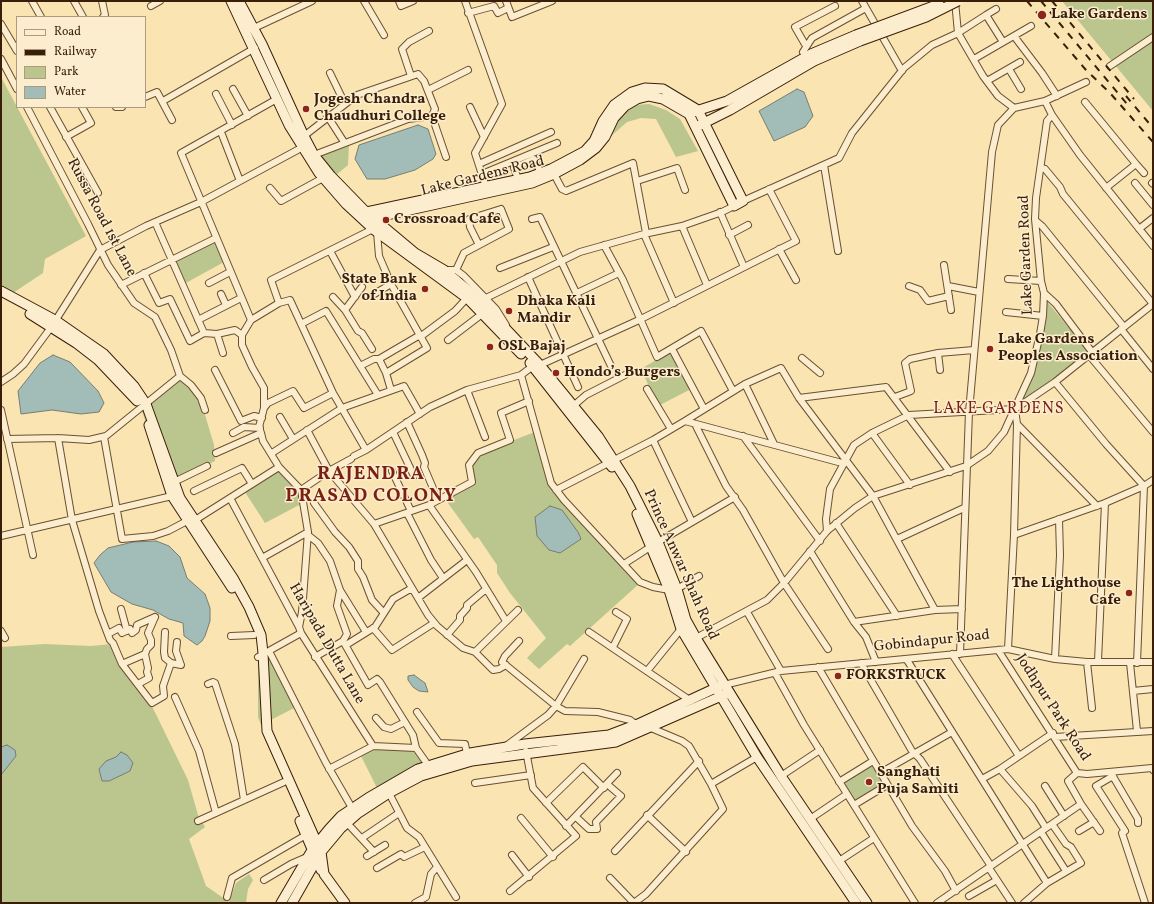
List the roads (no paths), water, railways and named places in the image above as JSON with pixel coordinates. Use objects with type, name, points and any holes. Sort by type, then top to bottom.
[{"type":"main road","name":"Prince Anwar Shah Road","points":[[232,1],[314,155],[365,216],[375,231],[467,298],[536,365],[561,405],[611,460]]},
{"type":"main road","name":"Prince Anwar Shah Road","points":[[239,1],[254,28],[258,49],[277,99],[289,125],[302,148],[323,178],[365,216],[415,253],[444,270],[476,297],[513,337],[598,436],[655,544],[686,620],[757,757],[795,805],[810,819],[867,903]]},
{"type":"main road","points":[[688,114],[727,101],[809,56],[858,38],[946,1]]},
{"type":"main road","points":[[858,38],[926,17],[958,1]]},
{"type":"main road","points":[[696,128],[704,122],[730,110],[809,56]]},
{"type":"main road","name":"Lake Gardens Road","points":[[487,189],[541,173],[585,150],[594,141],[614,104],[632,92],[645,88],[663,89],[698,110]]},
{"type":"main road","name":"Lake Gardens Road","points":[[365,216],[487,189],[532,183],[554,174],[580,160],[596,148],[624,106],[637,99],[649,96],[663,99],[688,114],[734,206]]},
{"type":"main road","points":[[698,110],[742,201],[734,206]]},
{"type":"main road","points":[[1,291],[104,354],[134,386],[159,435],[174,482],[191,522],[216,550],[249,607],[260,635],[263,653],[267,731],[314,852]]},
{"type":"main road","points":[[1,298],[53,323]]},
{"type":"main road","points":[[144,405],[172,496],[191,522],[237,596],[263,653],[259,711],[262,734],[324,874],[345,903]]},
{"type":"main road","name":"Prince Anwar Shah Road","points":[[673,589],[681,629],[781,776],[795,805],[856,903]]},
{"type":"main road","points":[[281,903],[328,829],[352,808],[391,783],[428,765],[467,754],[503,748],[526,749],[616,742],[691,701],[722,690]]},
{"type":"main road","points":[[640,728],[651,728],[722,690]]},
{"type":"main road","points":[[292,903],[314,852],[347,823],[389,793],[421,776],[472,761],[526,749]]},
{"type":"street","points":[[32,1],[40,16]]},
{"type":"street","points":[[74,1],[82,16]]},
{"type":"street","points":[[102,1],[104,16]]},
{"type":"street","points":[[151,6],[160,1]]},
{"type":"street","points":[[254,28],[304,3],[312,1]]},
{"type":"street","points":[[364,1],[384,35]]},
{"type":"street","points":[[399,1],[401,6],[413,1]]},
{"type":"street","points":[[465,1],[468,14],[502,104],[475,153],[487,189]]},
{"type":"street","points":[[506,1],[512,17],[552,1]]},
{"type":"street","points":[[862,1],[902,71]]},
{"type":"street","points":[[955,1],[958,33],[987,82],[998,96],[1014,108]]},
{"type":"street","points":[[468,14],[494,6],[498,13],[508,8]]},
{"type":"street","points":[[809,56],[806,46],[795,27],[835,6]]},
{"type":"street","points":[[806,46],[812,38],[822,31],[866,8]]},
{"type":"street","points":[[742,201],[839,158],[852,132],[902,71],[932,45],[958,33],[996,9]]},
{"type":"street","points":[[986,15],[1002,42]]},
{"type":"street","points":[[1,24],[16,49]]},
{"type":"street","points":[[974,59],[1032,26]]},
{"type":"street","points":[[411,76],[402,49],[409,42],[428,31]]},
{"type":"street","points":[[1014,36],[1042,73],[1057,96]]},
{"type":"street","points":[[1110,66],[1153,37]]},
{"type":"street","points":[[163,101],[258,49]]},
{"type":"street","points":[[1,59],[16,87]]},
{"type":"street","points":[[987,82],[1020,62]]},
{"type":"street","points":[[1009,69],[1021,89]]},
{"type":"street","points":[[428,90],[468,70]]},
{"type":"street","points":[[330,73],[345,104]]},
{"type":"street","points":[[304,136],[357,95],[418,74],[422,77],[435,109],[432,116],[446,158]]},
{"type":"street","points":[[960,654],[964,508],[969,412],[992,152],[998,125],[1014,108],[1045,101],[1086,82]]},
{"type":"street","points":[[233,89],[248,116]]},
{"type":"street","points":[[146,97],[157,92],[172,120]]},
{"type":"street","points":[[216,94],[232,125]]},
{"type":"street","points":[[251,320],[181,153],[221,132],[277,99]]},
{"type":"street","points":[[1045,101],[1052,115],[1080,155],[1153,246]]},
{"type":"street","points":[[1086,102],[1144,173]]},
{"type":"street","points":[[470,107],[484,137]]},
{"type":"street","name":"Russa Road 1st Lane","points":[[28,108],[100,250],[121,286],[134,303],[155,317],[171,350],[180,376]]},
{"type":"street","points":[[51,108],[98,193]]},
{"type":"street","points":[[66,137],[91,123],[83,108]]},
{"type":"street","name":"Lake Garden Road","points":[[966,466],[988,451],[1004,432],[1030,373],[1040,334],[1044,293],[1041,281],[1036,221],[1036,198],[1047,121],[1052,115]]},
{"type":"street","points":[[314,155],[344,142],[408,119],[432,116]]},
{"type":"street","points":[[328,117],[344,142]]},
{"type":"street","points":[[221,132],[240,181]]},
{"type":"street","points":[[479,164],[551,132]]},
{"type":"street","points":[[482,174],[557,142]]},
{"type":"street","points":[[1,382],[14,374],[24,364],[53,323],[100,250],[156,222],[201,202],[302,148]]},
{"type":"street","points":[[518,179],[514,168],[534,159],[541,173]]},
{"type":"street","points":[[554,174],[562,189],[566,191],[633,163],[645,234],[674,303]]},
{"type":"street","points":[[1106,188],[1136,164]]},
{"type":"street","points":[[824,165],[838,251]]},
{"type":"street","points":[[637,181],[677,168],[685,190]]},
{"type":"street","points":[[827,531],[826,519],[830,488],[843,462],[854,445],[872,432],[909,415],[1014,409],[1055,382],[1153,304],[1063,194],[1060,187],[1045,169],[1041,168]]},
{"type":"street","points":[[270,188],[281,201],[323,178]]},
{"type":"street","points":[[1135,183],[1153,205]]},
{"type":"street","points":[[301,490],[329,471],[366,450],[420,414],[467,390],[521,375],[536,365],[639,320],[796,241],[769,189]]},
{"type":"street","points":[[486,298],[580,252],[604,244],[682,226],[734,206]]},
{"type":"street","points":[[456,270],[464,253],[509,229],[500,209],[470,219],[470,227],[479,244]]},
{"type":"street","points":[[720,212],[744,267]]},
{"type":"street","points":[[532,219],[540,217],[611,366]]},
{"type":"street","points":[[1138,229],[1153,218]]},
{"type":"street","points":[[1036,221],[1042,226],[1123,328],[1153,369]]},
{"type":"street","points":[[156,222],[171,260],[204,333]]},
{"type":"street","points":[[729,235],[748,225]]},
{"type":"street","points":[[682,226],[707,285]]},
{"type":"street","points":[[279,303],[272,280],[330,251],[375,231],[379,256],[391,284],[427,348],[386,373]]},
{"type":"street","points":[[121,286],[144,273],[216,238]]},
{"type":"street","points":[[604,244],[619,273],[657,357],[700,331],[733,391]]},
{"type":"street","points":[[500,268],[553,247]]},
{"type":"street","points":[[780,249],[796,280]]},
{"type":"street","points":[[330,251],[355,297]]},
{"type":"street","points":[[944,265],[951,310]]},
{"type":"street","points":[[444,270],[456,270],[486,298],[500,315],[513,337]]},
{"type":"street","points":[[209,284],[230,272]]},
{"type":"street","points":[[144,273],[159,303],[170,299],[190,341],[204,333],[217,334],[235,330],[242,335]]},
{"type":"street","points":[[577,293],[619,273]]},
{"type":"street","points":[[528,277],[578,387]]},
{"type":"street","points":[[1008,279],[1041,281]]},
{"type":"street","points":[[371,296],[391,284]]},
{"type":"street","points":[[909,286],[920,290],[928,301],[949,296]]},
{"type":"street","points":[[948,286],[979,292]]},
{"type":"street","points":[[344,310],[362,287]]},
{"type":"street","points":[[1044,293],[1056,304],[1091,354],[1153,432]]},
{"type":"street","points":[[221,294],[226,305]]},
{"type":"street","points":[[333,297],[358,331],[362,333],[372,349]]},
{"type":"street","points":[[198,320],[241,298]]},
{"type":"street","points":[[360,366],[374,358],[379,359],[420,336],[455,311],[467,298]]},
{"type":"street","points":[[352,808],[263,653],[300,630],[308,534],[301,490],[279,467],[272,453],[263,441],[260,430],[264,408],[264,388],[242,345],[242,335],[251,320],[279,303],[290,300],[333,393],[366,450]]},
{"type":"street","points":[[301,324],[339,305]]},
{"type":"street","points":[[326,311],[378,395]]},
{"type":"street","points":[[1006,312],[1042,316]]},
{"type":"street","points":[[448,340],[482,314]]},
{"type":"street","points":[[217,334],[223,353]]},
{"type":"street","points":[[672,349],[704,409]]},
{"type":"street","points":[[895,397],[911,391],[905,363],[910,359],[938,353],[974,350]]},
{"type":"street","points":[[938,353],[940,370]]},
{"type":"street","points":[[802,358],[820,373]]},
{"type":"street","points":[[379,359],[386,373],[391,390]]},
{"type":"street","points":[[556,490],[611,460],[653,440],[745,384],[781,368],[799,398],[843,462],[873,496],[935,610]]},
{"type":"street","points":[[215,370],[241,421],[254,416],[262,418]]},
{"type":"street","points":[[521,375],[551,482],[556,490],[640,582],[653,587],[673,589],[699,576]]},
{"type":"street","points":[[572,407],[586,395],[625,375]]},
{"type":"street","points":[[7,439],[58,438],[89,440],[104,437],[180,376],[191,385],[201,398],[205,410]]},
{"type":"street","points":[[1055,382],[1106,444],[1144,486],[1133,663],[1133,691],[1137,731]]},
{"type":"street","points":[[745,384],[774,444]]},
{"type":"street","points":[[272,453],[342,408],[404,386],[420,414]]},
{"type":"street","points":[[799,398],[886,387],[909,415],[950,472]]},
{"type":"street","points":[[647,389],[671,429]]},
{"type":"street","points":[[467,390],[485,437]]},
{"type":"street","points":[[264,408],[268,403],[293,391],[304,408],[333,393]]},
{"type":"street","points":[[374,524],[429,505],[472,482],[469,465],[478,453],[510,440],[501,413],[528,401]]},
{"type":"street","points":[[1008,649],[1018,424],[1014,409]]},
{"type":"street","points":[[1,410],[33,555]]},
{"type":"street","points":[[280,417],[293,439]]},
{"type":"street","points":[[685,421],[843,462]]},
{"type":"street","points":[[407,422],[422,454],[425,463],[424,467],[438,500]]},
{"type":"street","points":[[695,424],[726,486],[735,497],[784,583],[828,649]]},
{"type":"street","points":[[1018,424],[1097,506]]},
{"type":"street","points":[[233,433],[244,427],[260,430]]},
{"type":"street","points":[[216,453],[260,430]]},
{"type":"street","points":[[307,430],[329,471],[374,524],[434,622],[463,648],[475,652],[492,670],[499,669],[506,665]]},
{"type":"street","points":[[393,432],[414,476]]},
{"type":"street","points":[[872,432],[910,485]]},
{"type":"street","points":[[743,436],[820,541]]},
{"type":"street","points":[[104,437],[116,509],[122,538],[124,540],[160,534],[191,522],[279,467]]},
{"type":"street","points":[[58,438],[72,520],[89,579],[108,634],[122,664],[152,702],[164,696],[163,686],[171,663]]},
{"type":"street","points":[[653,440],[692,522]]},
{"type":"street","points":[[174,482],[207,466]]},
{"type":"street","points":[[696,638],[767,600],[784,583],[836,522],[873,496],[966,466]]},
{"type":"street","points":[[194,491],[242,468],[252,484]]},
{"type":"street","points":[[392,472],[431,560],[443,578]]},
{"type":"street","points":[[1014,535],[1105,503],[1144,486],[1153,480]]},
{"type":"street","points":[[1,536],[172,496]]},
{"type":"street","points":[[624,564],[735,497]]},
{"type":"street","name":"Haripada Dutta Lane","points":[[230,498],[315,657],[373,746]]},
{"type":"street","points":[[314,502],[358,561],[358,569],[364,577],[372,600],[383,612]]},
{"type":"street","points":[[1098,661],[1105,503]]},
{"type":"street","points":[[429,505],[467,560],[506,621]]},
{"type":"street","points":[[897,539],[964,508]]},
{"type":"street","points":[[1055,659],[1060,555],[1059,519]]},
{"type":"street","points":[[836,522],[897,616]]},
{"type":"street","points":[[262,558],[308,534]]},
{"type":"street","points":[[308,534],[318,544],[330,561],[340,590],[366,632]]},
{"type":"street","points":[[810,551],[854,622],[866,637],[876,662]]},
{"type":"street","points":[[418,598],[467,560]]},
{"type":"street","points":[[315,657],[373,628],[393,599],[412,588]]},
{"type":"street","points":[[447,635],[460,620],[460,616],[467,608],[467,605],[486,589]]},
{"type":"street","points":[[340,590],[337,606],[346,634],[345,642],[368,685],[377,679],[380,682],[413,735],[416,748],[428,765]]},
{"type":"street","points":[[121,609],[127,630]]},
{"type":"street","points":[[854,622],[935,610],[962,609]]},
{"type":"street","points":[[475,652],[518,610]]},
{"type":"street","points":[[613,647],[627,619],[616,612]]},
{"type":"street","points":[[747,612],[820,750],[915,903]]},
{"type":"street","points":[[108,634],[119,628],[122,633],[130,629],[132,633],[136,630],[137,625],[155,617],[148,633],[151,645],[145,654],[149,678],[138,684]]},
{"type":"street","points":[[373,628],[392,650],[434,622]]},
{"type":"street","points":[[648,671],[681,629]]},
{"type":"street","points":[[1,631],[5,638]]},
{"type":"street","points":[[165,632],[165,658],[171,663],[181,664],[176,651],[177,642]]},
{"type":"street","points":[[589,632],[691,701]]},
{"type":"street","points":[[231,636],[254,635]]},
{"type":"street","points":[[519,641],[505,656],[502,662],[556,706],[565,711],[598,712],[630,720],[640,728]]},
{"type":"street","name":"Gobindapur Road","points":[[722,690],[778,672],[1008,649],[1055,659],[1087,662],[1153,662]]},
{"type":"street","name":"Jodhpur Park Road","points":[[998,650],[1077,772],[1087,774],[1112,774],[1152,768],[1153,770]]},
{"type":"street","points":[[122,664],[145,654]]},
{"type":"street","points":[[952,654],[1019,756]]},
{"type":"street","points":[[503,748],[548,715],[556,706],[584,659]]},
{"type":"street","points":[[907,660],[982,779],[1022,846],[1047,883]]},
{"type":"street","points":[[1087,662],[1092,708]]},
{"type":"street","points":[[861,663],[916,754],[1012,903]]},
{"type":"street","points":[[818,667],[912,826],[945,871],[956,891]]},
{"type":"street","points":[[208,684],[213,682],[216,683],[235,744],[244,800]]},
{"type":"street","points":[[1133,691],[1153,689]]},
{"type":"street","points":[[175,697],[199,752],[216,813]]},
{"type":"street","points":[[417,712],[440,743],[465,744],[467,754]]},
{"type":"street","points":[[376,718],[384,727],[391,729],[405,722]]},
{"type":"street","points":[[610,878],[634,903],[646,894],[686,852],[723,809],[699,761],[689,746],[682,741],[651,728]]},
{"type":"street","points":[[982,779],[1054,735],[1153,730]]},
{"type":"street","points":[[880,773],[916,754],[952,732]]},
{"type":"street","points":[[329,769],[373,746],[416,748]]},
{"type":"street","points":[[510,891],[553,857],[576,836],[533,788],[526,749]]},
{"type":"street","points":[[781,776],[820,750]]},
{"type":"street","points":[[711,784],[757,757]]},
{"type":"street","points":[[615,851],[699,761]]},
{"type":"street","points":[[839,782],[873,761]]},
{"type":"street","points":[[546,803],[584,767],[605,786],[621,796],[596,822],[597,829],[589,829],[576,817]]},
{"type":"street","points":[[1000,769],[1032,806],[1066,871]]},
{"type":"street","points":[[1077,772],[1068,781],[1081,804],[1100,831]]},
{"type":"street","points":[[566,826],[617,773]]},
{"type":"street","points":[[1138,823],[1138,819],[1112,774],[1096,786],[1125,831],[1122,833],[1145,903]]},
{"type":"street","points":[[475,783],[531,775]]},
{"type":"street","points":[[198,822],[284,782]]},
{"type":"street","points":[[854,805],[887,785]]},
{"type":"street","points":[[1045,786],[1064,816]]},
{"type":"street","points":[[389,793],[407,828],[419,837],[456,897]]},
{"type":"street","points":[[810,819],[847,794]]},
{"type":"street","points":[[937,903],[1081,804]]},
{"type":"street","points":[[362,838],[399,813]]},
{"type":"street","points":[[648,815],[686,852]]},
{"type":"street","points":[[521,818],[553,857]]},
{"type":"street","points":[[1079,831],[1094,822]]},
{"type":"street","points":[[347,823],[374,852]]},
{"type":"street","points":[[1024,903],[1047,883],[1081,863],[1071,847],[1066,844],[1052,824]]},
{"type":"street","points":[[227,897],[232,878],[306,835]]},
{"type":"street","points":[[838,861],[874,838]]},
{"type":"street","points":[[367,856],[385,845]]},
{"type":"street","points":[[377,868],[401,854],[404,858],[425,847]]},
{"type":"street","points":[[264,880],[290,864],[314,852]]},
{"type":"street","points":[[512,855],[529,877]]},
{"type":"street","points":[[419,902],[426,897],[432,874],[437,867]]},
{"type":"street","points":[[970,896],[997,880]]},
{"type":"water","points":[[797,89],[804,92],[813,116],[805,127],[774,141],[759,111]]},
{"type":"water","points":[[418,125],[428,129],[436,154],[433,159],[415,170],[385,179],[367,179],[355,159],[359,145]]},
{"type":"water","points":[[53,355],[70,362],[98,391],[104,403],[99,412],[81,414],[52,410],[21,414],[18,391],[40,363]]},
{"type":"water","points":[[550,506],[562,510],[578,532],[581,539],[560,553],[549,550],[537,536],[535,517]]},
{"type":"water","points":[[156,541],[169,546],[180,557],[187,578],[205,594],[210,608],[210,621],[205,636],[197,645],[184,636],[183,623],[169,619],[153,610],[132,604],[111,592],[94,563],[108,548],[133,542]]},
{"type":"water","points":[[414,675],[425,683],[428,692],[419,691],[413,687],[408,680],[408,676]]},
{"type":"water","points":[[7,745],[15,750],[16,756],[1,775],[1,747]]},
{"type":"water","points":[[121,752],[127,755],[133,763],[130,771],[109,781],[102,781],[99,769],[106,761],[116,757]]},
{"type":"railway","points":[[1027,1],[1086,70],[1110,93],[1153,142]]},
{"type":"railway","points":[[1041,1],[1127,104]]},
{"type":"railway","points":[[1052,1],[1134,99]]},
{"type":"railway","points":[[1126,96],[1153,128]]},
{"type":"place","name":"Lake Gardens","points":[[1042,15]]},
{"type":"place","name":"Jogesh Chandra Chaudhuri College","points":[[306,109]]},
{"type":"place","name":"Crossroad Cafe","points":[[386,220]]},
{"type":"place","name":"State Bank of India","points":[[425,289]]},
{"type":"place","name":"Dhaka Kali Mandir","points":[[509,311]]},
{"type":"place","name":"OSL Bajaj","points":[[490,347]]},
{"type":"place","name":"Lake Gardens Peoples Association","points":[[990,349]]},
{"type":"place","name":"Hondo’s Burgers","points":[[556,373]]},
{"type":"place","name":"The Lighthouse Cafe","points":[[1129,593]]},
{"type":"place","name":"FORKSTRUCK","points":[[838,676]]},
{"type":"place","name":"Sanghati Puja Samiti","points":[[869,782]]},
{"type":"district","name":"LAKE GARDENS","points":[[999,410]]},
{"type":"district","name":"RAJENDRA PRASAD COLONY","points":[[371,487]]}]
